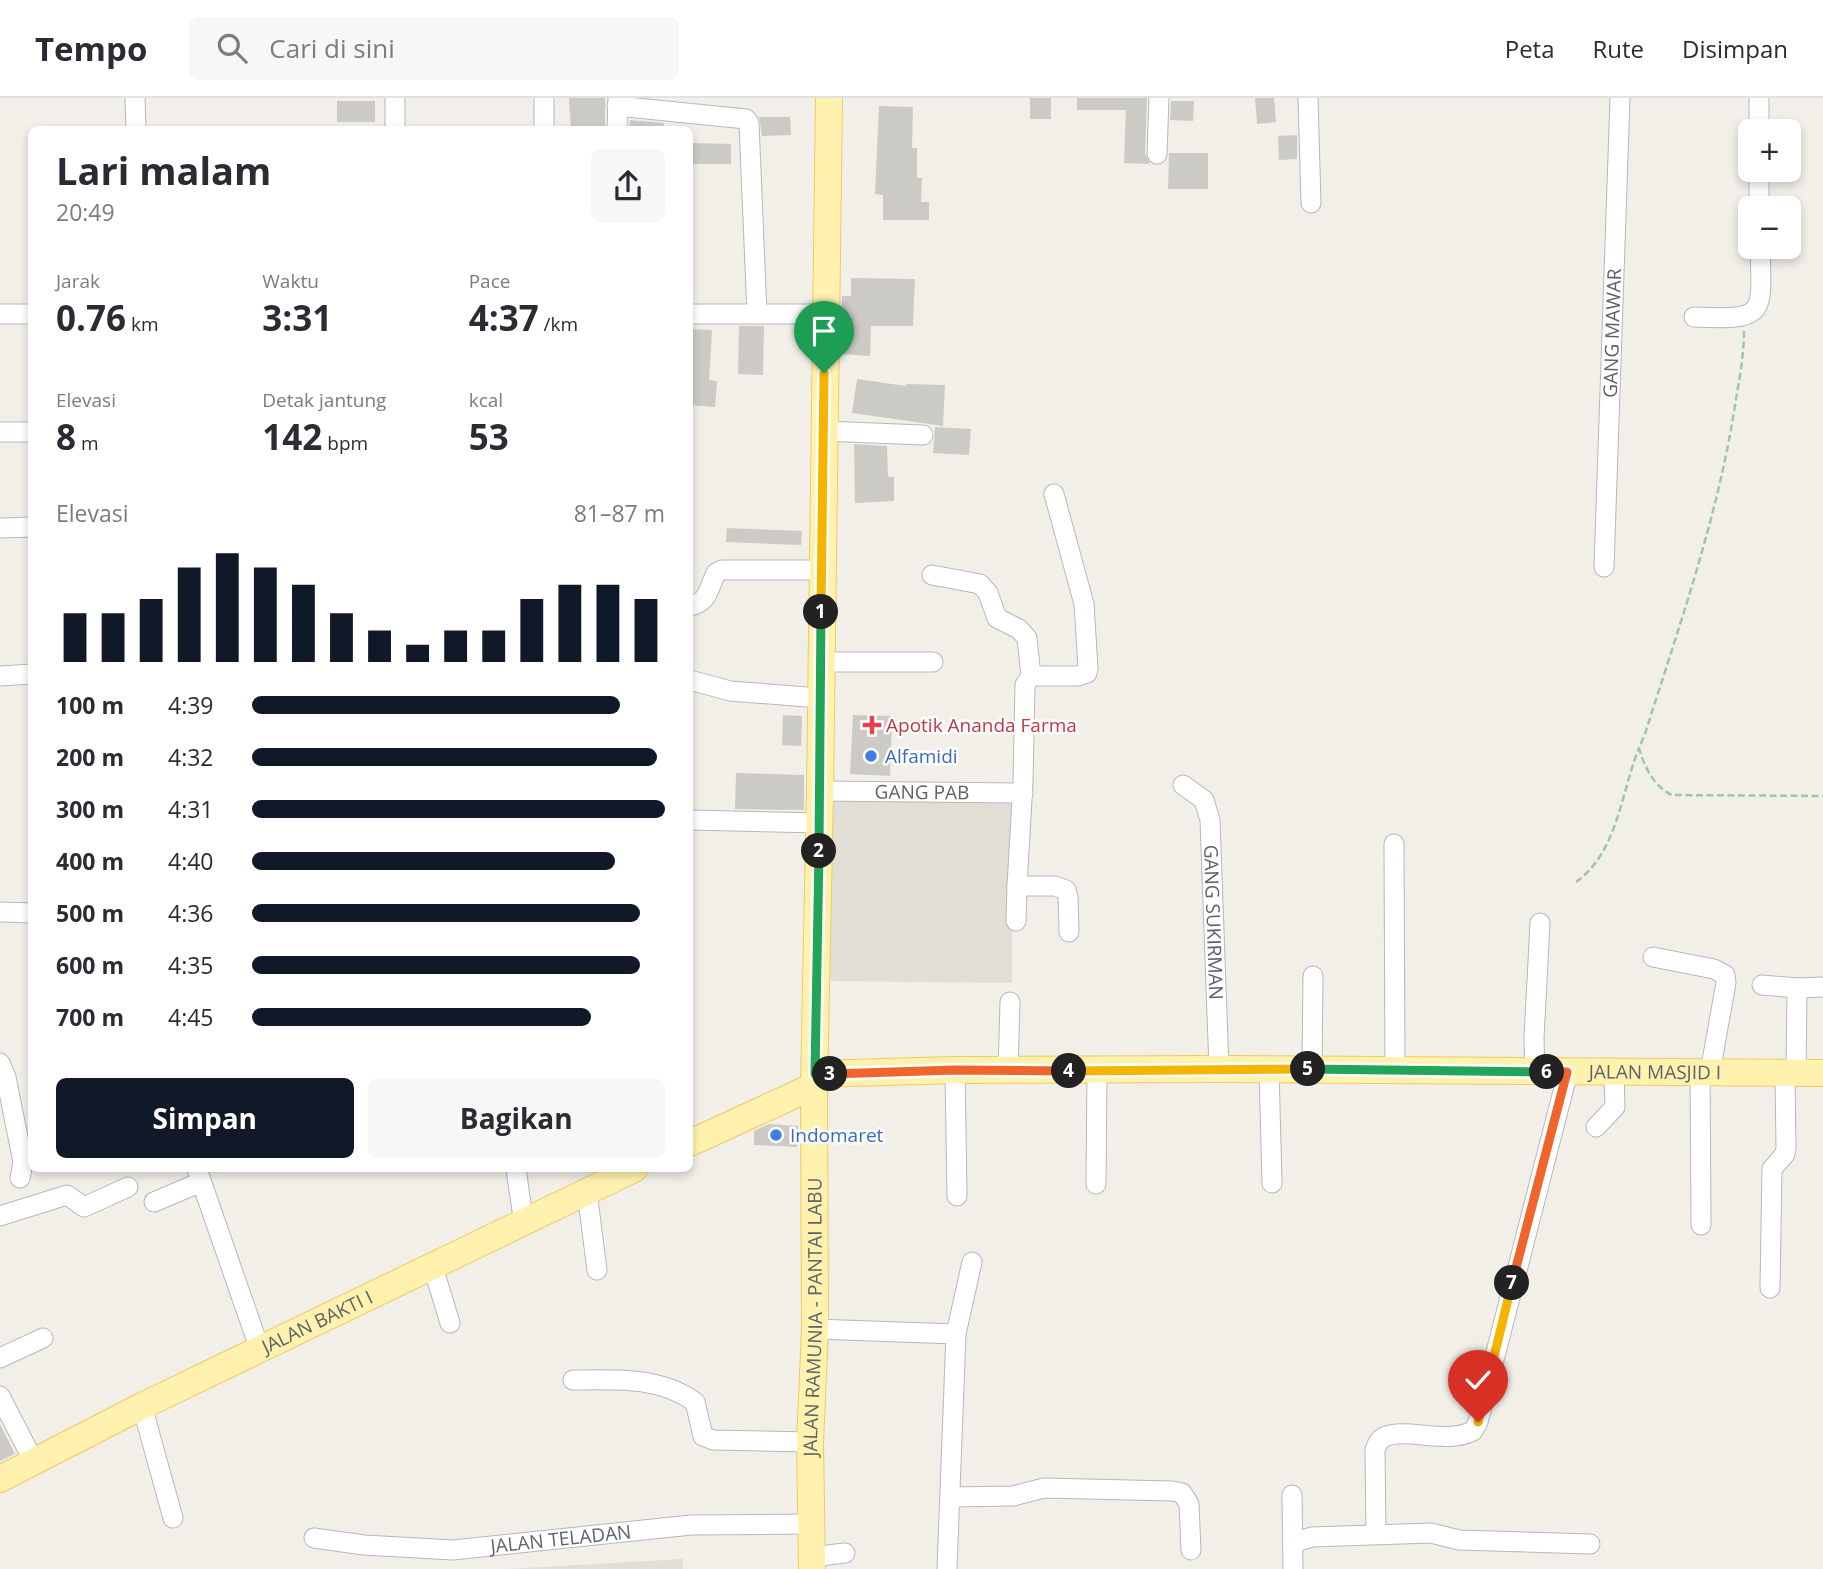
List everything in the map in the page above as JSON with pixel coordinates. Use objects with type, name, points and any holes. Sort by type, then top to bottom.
[{"type":"main road","name":"JALAN RAMUNIA - PANTAI LABU","points":[[812,1563],[810,1442],[815,1329],[814,1080],[829,98]]},
{"type":"main road","name":"JALAN MASJID I","points":[[814,1080],[955,1070],[1008,1072],[1312,1069],[1823,1073]]},
{"type":"main road","points":[[693,1141],[814,1080]]},
{"type":"main road","name":"JALAN BAKTI I","points":[[0,1479],[142,1406],[628,1172]]},
{"type":"street","points":[[135,98],[136,126]]},
{"type":"street","points":[[395,126],[396,98]]},
{"type":"street","points":[[544,98],[544,126]]},
{"type":"street","points":[[1157,154],[1159,98]]},
{"type":"street","points":[[1308,98],[1311,203]]},
{"type":"street","name":"GANG MAWAR","points":[[1604,567],[1620,98]]},
{"type":"street","points":[[1759,98],[1759,119]]},
{"type":"street","points":[[617,126],[617,102],[746,119],[749,123],[757,314]]},
{"type":"street","points":[[1694,317],[1743,318],[1755,311],[1761,292],[1760,259]]},
{"type":"street","points":[[0,314],[28,314]]},
{"type":"street","points":[[693,314],[825,314]]},
{"type":"street","points":[[823,431],[923,435]]},
{"type":"street","points":[[0,432],[28,432]]},
{"type":"street","points":[[1031,676],[1078,676],[1087,673],[1088,668],[1084,604],[1055,494]]},
{"type":"street","points":[[0,528],[28,527]]},
{"type":"street","points":[[693,605],[706,598],[716,573],[722,570],[822,570]]},
{"type":"street","points":[[932,575],[974,582],[986,588],[997,618],[1019,629],[1027,638],[1031,676],[1025,685],[1023,793],[1016,921]]},
{"type":"street","points":[[821,662],[933,662]]},
{"type":"street","points":[[0,676],[28,674]]},
{"type":"street","points":[[693,681],[730,691],[820,698]]},
{"type":"street","name":"GANG SUKIRMAN","points":[[1183,785],[1204,800],[1210,820],[1219,1069]]},
{"type":"street","name":"GANG PAB","points":[[820,792],[1023,793]]},
{"type":"street","points":[[693,820],[820,823]]},
{"type":"street","points":[[1394,844],[1395,1071]]},
{"type":"street","points":[[1017,886],[1055,886],[1066,890],[1069,932]]},
{"type":"street","points":[[0,912],[28,913]]},
{"type":"street","points":[[1535,1072],[1534,1038],[1540,923]]},
{"type":"street","points":[[1653,957],[1714,969],[1725,975],[1726,983],[1705,1072],[1701,1226]]},
{"type":"street","points":[[1312,1069],[1313,976]]},
{"type":"street","points":[[1762,985],[1823,987]]},
{"type":"street","points":[[1770,1288],[1772,1169],[1786,1148],[1797,988]]},
{"type":"street","points":[[1008,1072],[1010,1002]]},
{"type":"street","points":[[0,1063],[6,1077],[23,1162],[20,1178]]},
{"type":"street","points":[[1269,1069],[1272,1183]]},
{"type":"street","points":[[955,1070],[957,1196]]},
{"type":"street","points":[[1096,1184],[1097,1071]]},
{"type":"street","points":[[1376,1533],[1375,1450],[1378,1442],[1385,1437],[1397,1435],[1456,1437],[1473,1431],[1478,1422],[1567,1072]]},
{"type":"street","points":[[1596,1127],[1615,1107],[1614,1073]]},
{"type":"street","points":[[516,1172],[524,1224]]},
{"type":"street","points":[[155,1202],[199,1175],[260,1350]]},
{"type":"street","points":[[0,1216],[67,1195],[83,1207],[128,1187]]},
{"type":"street","points":[[587,1192],[597,1270]]},
{"type":"street","points":[[947,1569],[957,1334],[972,1262]]},
{"type":"street","points":[[433,1268],[450,1323]]},
{"type":"street","points":[[815,1329],[957,1334]]},
{"type":"street","points":[[0,1358],[43,1338]]},
{"type":"street","points":[[573,1380],[642,1380],[682,1392],[695,1402],[703,1436],[713,1440],[810,1442]]},
{"type":"street","points":[[0,1396],[34,1462]]},
{"type":"street","points":[[142,1406],[173,1518]]},
{"type":"street","points":[[951,1497],[1013,1496],[1044,1488],[1172,1490],[1182,1493],[1189,1504],[1191,1550]]},
{"type":"street","points":[[1292,1495],[1293,1569]]},
{"type":"street","name":"JALAN TELADAN","points":[[314,1538],[364,1545],[453,1550],[691,1525],[811,1524]]},
{"type":"street","points":[[1293,1544],[1312,1537],[1376,1533],[1431,1533],[1459,1540],[1590,1544]]},
{"type":"street","points":[[812,1563],[845,1553]]},
{"type":"path","points":[[1576,882],[1603,850],[1616,826],[1626,781],[1639,748],[1713,514],[1737,397],[1743,347],[1743,318]]},
{"type":"path","points":[[1639,748],[1644,766],[1666,792],[1672,795],[1823,796]]},
{"type":"shaded area","points":[[831,800],[1013,802],[1012,983],[829,981]]},
{"type":"shaded area","points":[[683,1559],[683,1569],[506,1569]]},
{"type":"building","points":[[569,98],[605,98],[605,126],[571,126]]},
{"type":"building","points":[[1030,98],[1051,98],[1051,119],[1030,119]]},
{"type":"building","points":[[1077,98],[1147,98],[1145,154],[1150,164],[1124,163],[1126,110],[1077,110]]},
{"type":"building","points":[[1255,98],[1274,98],[1276,122],[1257,124]]},
{"type":"building","points":[[337,101],[375,101],[375,122],[337,122]]},
{"type":"building","points":[[1171,101],[1194,101],[1193,121],[1170,120]]},
{"type":"building","points":[[879,106],[913,107],[912,148],[917,148],[917,178],[922,178],[921,202],[929,202],[929,220],[883,220],[883,195],[875,194]]},
{"type":"building","points":[[759,117],[790,117],[791,135],[762,136]]},
{"type":"building","points":[[630,120],[664,123],[664,126],[629,126]]},
{"type":"building","points":[[1297,135],[1297,159],[1279,160],[1278,136]]},
{"type":"building","points":[[693,143],[731,144],[731,164],[693,164]]},
{"type":"building","points":[[1169,153],[1208,153],[1208,189],[1168,189]]},
{"type":"building","points":[[851,278],[915,279],[913,326],[871,326],[870,356],[841,354],[842,296],[851,296]]},
{"type":"building","points":[[739,326],[764,326],[763,375],[738,374]]},
{"type":"building","points":[[693,329],[712,330],[709,380],[717,381],[715,407],[693,405]]},
{"type":"building","points":[[857,379],[906,386],[945,385],[943,426],[852,413]]},
{"type":"building","points":[[935,427],[971,429],[969,455],[933,453]]},
{"type":"building","points":[[854,444],[887,446],[888,477],[894,477],[894,501],[855,503]]},
{"type":"building","points":[[727,528],[802,531],[801,545],[726,542]]},
{"type":"building","points":[[783,715],[802,716],[801,746],[782,745]]},
{"type":"building","name":"Alfamidi","points":[[853,715],[892,716],[890,776],[850,774]]},
{"type":"building","points":[[736,773],[804,775],[804,810],[735,809]]},
{"type":"building","name":"Indomaret","points":[[769,1124],[798,1126],[797,1147],[754,1145],[754,1131]]},
{"type":"building","points":[[0,1424],[15,1454],[0,1461]]},
{"type":"place","name":"Apotik Ananda Farma","points":[[872,725]]},
{"type":"place","name":"Alfamidi","points":[[871,756]]},
{"type":"place","name":"Indomaret","points":[[776,1135]]},
{"type":"route","points":[[824,373],[815,1074],[955,1070],[1008,1072],[1219,1069],[1567,1072],[1478,1422]]}]
